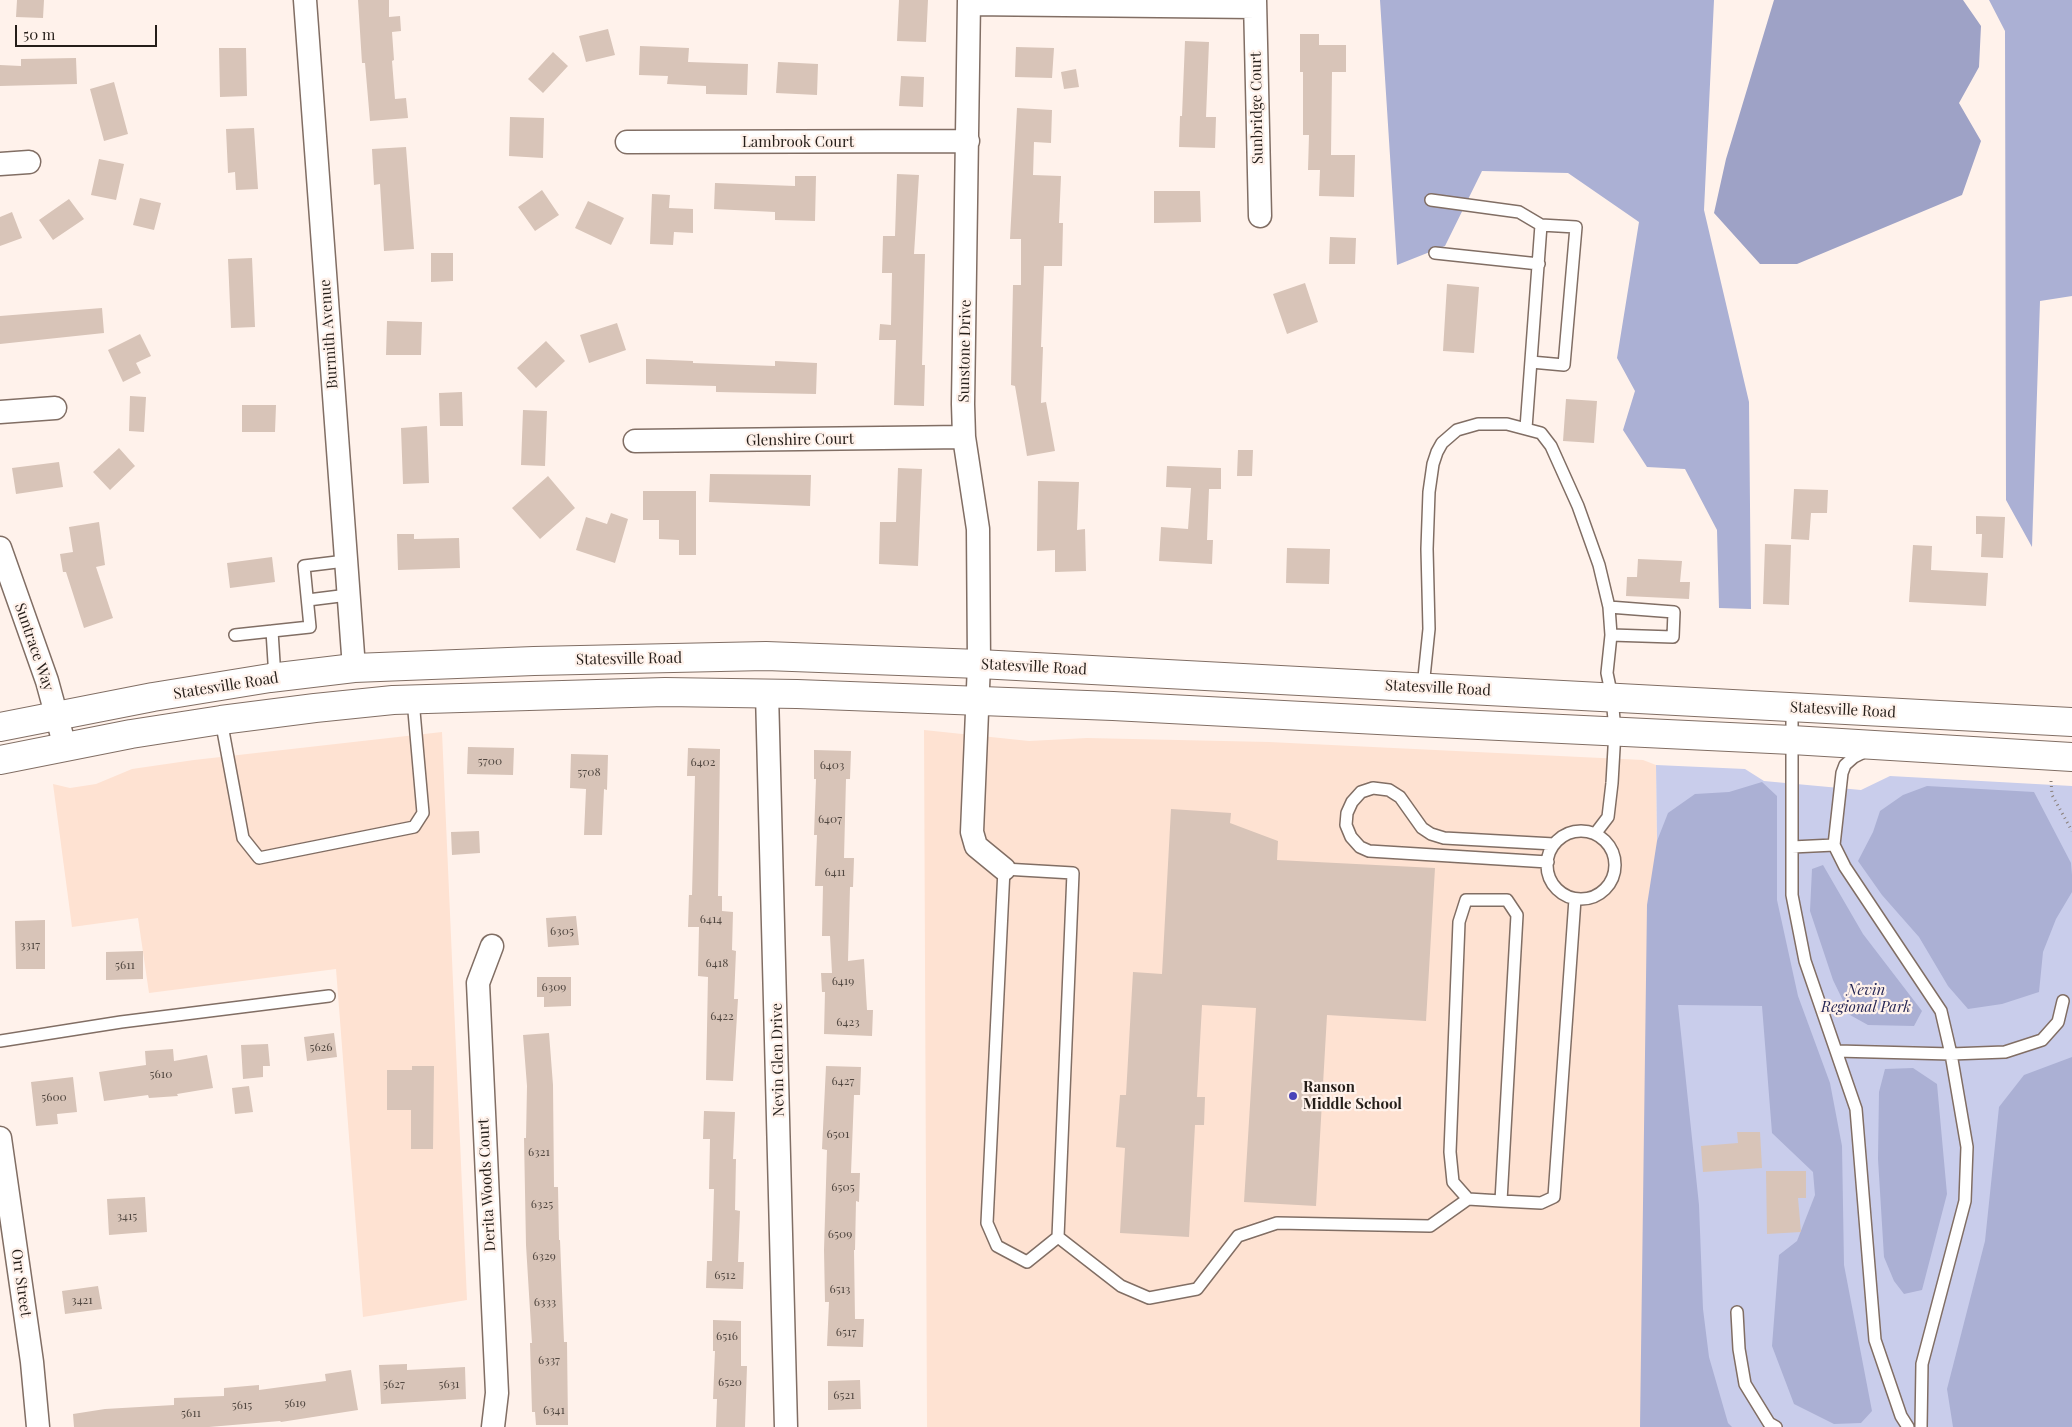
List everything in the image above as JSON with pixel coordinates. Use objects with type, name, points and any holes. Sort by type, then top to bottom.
[{"type":"main road","name":"Statesville Road","points":[[0,727],[275,678],[354,668],[534,661],[766,656],[979,664],[2072,722]]},
{"type":"main road","points":[[0,760],[131,734],[315,708],[413,700],[666,692],[767,693],[978,700],[1792,740],[2072,757]]},
{"type":"street","name":"Burmith Avenue","points":[[305,0],[354,668]]},
{"type":"street","points":[[969,2],[1255,3]]},
{"type":"street","name":"Sunstone Drive","points":[[969,2],[964,437],[978,529],[979,664],[972,832],[976,846],[1004,869]]},
{"type":"street","name":"Sunbridge Court","points":[[1255,3],[1260,216]]},
{"type":"street","name":"Lambrook Court","points":[[627,142],[968,141]]},
{"type":"street","points":[[0,164],[29,162]]},
{"type":"street","points":[[0,412],[55,408]]},
{"type":"street","name":"Glenshire Court","points":[[635,442],[964,437]]},
{"type":"street","name":"Suntrace Way","points":[[0,548],[47,681],[65,747]]},
{"type":"street","name":"Nevin Glen Drive","points":[[767,693],[786,1427]]},
{"type":"street","name":"Derita Woods Court","points":[[492,946],[478,983],[496,1393],[493,1427]]},
{"type":"street","name":"Orr Street","points":[[0,1138],[32,1362],[38,1427]]},
{"type":"lane","points":[[1431,200],[1519,212],[1541,225],[1576,227],[1564,364],[1531,362]]},
{"type":"lane","points":[[1526,428],[1541,225]]},
{"type":"lane","points":[[1435,253],[1539,264]]},
{"type":"lane","points":[[1423,687],[1429,629],[1426,549],[1429,492],[1433,464],[1437,452],[1448,436],[1467,426],[1491,424],[1526,428],[1541,434],[1551,446],[1578,506],[1593,548],[1609,607],[1611,635],[1607,673],[1612,697],[1615,731],[1612,783],[1608,817],[1595,834]]},
{"type":"lane","points":[[235,635],[310,627],[304,566],[345,561]]},
{"type":"lane","points":[[308,600],[348,595]]},
{"type":"lane","points":[[1609,607],[1674,612],[1673,637],[1611,635]]},
{"type":"lane","points":[[272,631],[275,678]]},
{"type":"lane","points":[[221,720],[243,838],[258,858],[414,827],[423,813],[413,700]]},
{"type":"lane","points":[[1792,707],[1792,895],[1805,962],[1856,1109],[1875,1340],[1901,1416],[1908,1427]]},
{"type":"lane","points":[[1877,745],[1854,757],[1845,765],[1842,773],[1834,845],[1845,867],[1941,1011],[1951,1054],[1967,1148],[1964,1200],[1922,1364],[1921,1427]]},
{"type":"lane","points":[[1548,862],[1369,851],[1360,847],[1351,837],[1346,825],[1347,813],[1352,802],[1362,792],[1373,788],[1389,790],[1400,797],[1422,828],[1431,834],[1444,838],[1554,844]]},
{"type":"lane","points":[[1584,831],[1595,834],[1604,839],[1611,848],[1615,858],[1614,874],[1606,889],[1597,896],[1575,899],[1564,895],[1555,887],[1549,877],[1548,862],[1554,844],[1563,836],[1573,832],[1584,831]]},
{"type":"lane","points":[[1792,848],[1834,845]]},
{"type":"lane","points":[[1004,869],[1073,873],[1058,1237],[1027,1262],[997,1246],[987,1223],[1004,869]]},
{"type":"lane","points":[[1058,1237],[1121,1286],[1149,1298],[1197,1289],[1238,1236],[1276,1223],[1430,1226],[1468,1199],[1541,1202],[1554,1197],[1575,899]]},
{"type":"lane","points":[[1468,1199],[1453,1182],[1450,1152],[1459,922],[1466,900],[1507,900],[1517,915],[1501,1201]]},
{"type":"lane","points":[[0,1041],[121,1022],[329,996]]},
{"type":"lane","points":[[1837,1052],[1951,1054],[2005,1052],[2042,1040],[2058,1022],[2063,1001]]},
{"type":"lane","points":[[1737,1312],[1739,1349],[1745,1384],[1769,1422],[1776,1427]]},
{"type":"path","points":[[2051,781],[2052,795],[2072,831]]},
{"type":"shaded area","points":[[1774,0],[1963,0],[1981,26],[1979,67],[1959,103],[1981,141],[1962,195],[1797,264],[1760,264],[1714,213],[1726,159]]},
{"type":"shaded area","name":"Ranson Middle School","points":[[924,730],[1029,741],[1087,738],[1269,742],[1643,760],[1656,765],[1665,1427],[927,1427]]},
{"type":"shaded area","points":[[442,732],[467,1300],[363,1317],[336,969],[149,993],[138,918],[72,927],[53,784],[70,788],[96,784],[132,769],[194,760]]},
{"type":"green space","points":[[1380,0],[1714,0],[1704,210],[1749,402],[1751,609],[1719,608],[1717,530],[1685,469],[1647,467],[1623,430],[1635,391],[1617,358],[1639,222],[1568,173],[1482,171],[1445,246],[1397,265]]},
{"type":"green space","points":[[1989,0],[2072,0],[2072,296],[2040,301],[2032,547],[2006,500],[2005,31]]},
{"type":"green space","name":"Nevin Regional Park","points":[[1656,765],[1745,769],[1764,781],[1861,790],[1890,776],[2072,786],[2072,1427],[1665,1427]]},
{"type":"green space","points":[[1762,782],[1777,796],[1777,900],[1798,996],[1830,1083],[1842,1146],[1844,1265],[1872,1411],[1861,1423],[1834,1424],[1794,1404],[1772,1346],[1779,1255],[1797,1241],[1815,1195],[1813,1172],[1772,1133],[1762,1006],[1678,1005],[1699,1205],[1703,1309],[1709,1357],[1728,1423],[1732,1427],[1640,1427],[1647,905],[1657,841],[1668,813],[1695,794],[1729,792]]},
{"type":"green space","points":[[1927,786],[2034,792],[2071,863],[2072,875],[2072,892],[2056,919],[2043,952],[2039,992],[2002,1004],[1968,1009],[1948,986],[1919,937],[1882,895],[1858,861],[1873,832],[1880,811],[1903,795]]},
{"type":"green space","points":[[1823,865],[1863,934],[1922,1011],[1914,1026],[1868,1025],[1850,1015],[1833,980],[1810,911],[1812,869]]},
{"type":"green space","points":[[2072,1057],[2072,1427],[1953,1427],[1947,1389],[1985,1241],[1999,1107],[2024,1075]]},
{"type":"green space","points":[[1913,1068],[1937,1084],[1947,1194],[1922,1290],[1904,1294],[1894,1281],[1884,1257],[1878,1159],[1879,1092],[1885,1069]]},
{"type":"building","points":[[17,0],[44,0],[43,18],[16,17]]},
{"type":"building","points":[[358,0],[389,0],[389,17],[400,16],[401,31],[392,32],[394,60],[392,61],[395,99],[406,98],[408,118],[370,121],[365,63],[362,63]]},
{"type":"building","points":[[899,0],[928,0],[926,42],[897,41]]},
{"type":"building","points":[[608,29],[615,55],[586,62],[579,36]]},
{"type":"building","points":[[1300,34],[1319,34],[1319,45],[1346,45],[1346,72],[1332,72],[1331,155],[1355,155],[1354,197],[1319,196],[1320,170],[1308,170],[1309,135],[1303,135],[1303,72],[1300,72]]},
{"type":"building","points":[[1185,41],[1209,42],[1206,117],[1216,117],[1215,148],[1179,147]]},
{"type":"building","points":[[640,46],[689,48],[688,62],[748,64],[747,95],[706,94],[706,86],[667,84],[668,76],[639,75]]},
{"type":"building","points":[[1016,47],[1054,48],[1052,78],[1015,77]]},
{"type":"building","points":[[219,48],[246,48],[247,96],[220,97]]},
{"type":"building","points":[[553,52],[568,66],[543,93],[528,79]]},
{"type":"building","points":[[76,58],[77,84],[0,86],[0,65],[21,66],[21,59]]},
{"type":"building","points":[[778,62],[818,64],[817,95],[776,93]]},
{"type":"building","points":[[1076,69],[1079,87],[1064,89],[1061,72]]},
{"type":"building","points":[[901,76],[924,77],[923,107],[899,106]]},
{"type":"building","points":[[114,82],[128,134],[104,141],[90,89]]},
{"type":"building","points":[[1017,108],[1052,110],[1051,143],[1034,142],[1033,175],[1061,176],[1059,223],[1063,223],[1062,266],[1044,266],[1041,347],[1043,347],[1041,403],[1046,402],[1055,451],[1027,456],[1015,386],[1011,385],[1013,285],[1021,285],[1021,239],[1010,239]]},
{"type":"building","points":[[510,117],[544,118],[543,158],[509,156]]},
{"type":"building","points":[[254,128],[258,189],[236,190],[235,172],[228,173],[226,129]]},
{"type":"building","points":[[406,147],[414,249],[384,251],[380,184],[374,185],[372,149]]},
{"type":"building","points":[[99,159],[124,164],[116,200],[91,195]]},
{"type":"building","points":[[897,174],[919,175],[914,254],[925,254],[922,365],[925,365],[924,406],[894,405],[896,340],[879,340],[880,324],[891,325],[892,273],[882,273],[883,236],[895,236]]},
{"type":"building","points":[[795,176],[816,176],[815,221],[775,220],[775,212],[714,209],[715,183],[795,186]]},
{"type":"building","points":[[542,190],[559,215],[535,231],[518,207]]},
{"type":"building","points":[[1154,191],[1200,191],[1201,222],[1154,223]]},
{"type":"building","points":[[652,194],[670,195],[669,208],[693,209],[693,233],[674,232],[673,245],[650,244]]},
{"type":"building","points":[[140,198],[161,203],[154,230],[133,225]]},
{"type":"building","points":[[69,199],[84,219],[53,240],[39,220]]},
{"type":"building","points":[[588,201],[624,218],[611,245],[575,228]]},
{"type":"building","points":[[12,212],[22,238],[0,246],[0,217]]},
{"type":"building","points":[[1330,237],[1356,238],[1355,264],[1329,264]]},
{"type":"building","points":[[431,253],[453,253],[453,281],[431,282]]},
{"type":"building","points":[[252,258],[255,327],[231,328],[228,259]]},
{"type":"building","points":[[1305,283],[1318,322],[1287,334],[1273,294]]},
{"type":"building","points":[[1447,284],[1479,287],[1474,353],[1443,351]]},
{"type":"building","points":[[102,308],[104,333],[0,344],[0,316]]},
{"type":"building","points":[[387,321],[422,322],[421,355],[386,355]]},
{"type":"building","points":[[617,323],[626,350],[589,363],[580,335]]},
{"type":"building","points":[[140,334],[151,356],[136,363],[141,373],[123,382],[108,350]]},
{"type":"building","points":[[546,341],[565,361],[536,388],[517,368]]},
{"type":"building","points":[[646,359],[775,366],[775,361],[817,363],[816,394],[716,392],[716,386],[646,384]]},
{"type":"building","points":[[462,392],[463,426],[440,426],[439,393]]},
{"type":"building","points":[[130,396],[146,397],[144,432],[129,431]]},
{"type":"building","points":[[1566,399],[1597,401],[1594,443],[1563,441]]},
{"type":"building","points":[[242,405],[276,405],[275,432],[242,432]]},
{"type":"building","points":[[523,410],[547,411],[545,466],[521,465]]},
{"type":"building","points":[[427,426],[429,483],[403,484],[401,428]]},
{"type":"building","points":[[119,448],[135,466],[110,490],[93,472]]},
{"type":"building","points":[[1238,450],[1253,450],[1252,476],[1237,476]]},
{"type":"building","points":[[59,462],[63,487],[16,494],[12,468]]},
{"type":"building","points":[[1167,466],[1221,468],[1221,489],[1209,489],[1207,540],[1213,540],[1212,564],[1159,561],[1161,527],[1188,529],[1191,488],[1166,487]]},
{"type":"building","points":[[898,468],[922,469],[918,566],[879,564],[880,522],[896,522]]},
{"type":"building","points":[[710,474],[811,475],[810,506],[709,502]]},
{"type":"building","points":[[548,476],[575,508],[540,539],[512,508]]},
{"type":"building","points":[[1038,481],[1079,482],[1077,530],[1085,529],[1086,571],[1055,572],[1055,550],[1037,551]]},
{"type":"building","points":[[1794,489],[1828,490],[1827,513],[1811,513],[1809,540],[1791,539]]},
{"type":"building","points":[[643,491],[696,491],[696,555],[679,555],[679,540],[659,539],[659,520],[643,520]]},
{"type":"building","points":[[611,513],[628,519],[615,563],[576,550],[586,517],[607,524]]},
{"type":"building","points":[[1976,516],[2005,517],[2003,558],[1981,557],[1982,534],[1976,534]]},
{"type":"building","points":[[99,522],[105,565],[96,567],[113,618],[84,628],[66,572],[63,572],[60,554],[73,552],[69,527]]},
{"type":"building","points":[[397,534],[414,534],[414,539],[459,538],[460,568],[398,570]]},
{"type":"building","points":[[1765,544],[1791,545],[1789,605],[1763,604]]},
{"type":"building","points":[[1913,545],[1932,546],[1931,570],[1988,573],[1986,606],[1909,602]]},
{"type":"building","points":[[1287,548],[1330,549],[1329,584],[1286,583]]},
{"type":"building","points":[[272,557],[275,582],[230,588],[227,563]]},
{"type":"building","points":[[1638,559],[1682,561],[1680,582],[1690,582],[1689,599],[1626,596],[1627,577],[1637,577]]},
{"type":"building","points":[[468,747],[514,748],[513,775],[467,774]]},
{"type":"building","points":[[688,748],[720,749],[718,896],[722,896],[722,911],[733,912],[732,950],[736,951],[734,999],[738,999],[733,1081],[706,1080],[708,977],[698,976],[699,927],[688,927],[689,895],[692,895],[695,776],[687,776]]},
{"type":"building","points":[[814,750],[851,751],[850,779],[846,779],[844,858],[854,858],[853,887],[850,887],[848,961],[864,959],[867,1010],[873,1010],[872,1036],[824,1034],[825,992],[822,992],[821,973],[832,973],[830,936],[822,936],[823,886],[815,886],[817,835],[814,835],[816,779],[814,779]]},
{"type":"building","points":[[571,754],[608,755],[607,790],[604,789],[602,835],[584,835],[586,789],[570,788]]},
{"type":"building","points":[[1171,809],[1231,813],[1230,823],[1278,841],[1277,860],[1435,868],[1426,1021],[1327,1015],[1316,1206],[1244,1202],[1256,1008],[1202,1005],[1197,1097],[1205,1097],[1204,1125],[1195,1125],[1189,1237],[1120,1233],[1125,1148],[1116,1147],[1120,1095],[1126,1095],[1133,972],[1162,974]]},
{"type":"building","points":[[479,831],[480,853],[452,855],[451,832]]},
{"type":"building","points":[[576,916],[579,945],[548,947],[546,918]]},
{"type":"building","points":[[45,920],[45,969],[16,969],[15,921]]},
{"type":"building","points":[[143,951],[143,979],[106,980],[106,952]]},
{"type":"building","points":[[537,977],[571,977],[571,1006],[544,1007],[544,997],[537,997]]},
{"type":"building","points":[[334,1033],[337,1057],[307,1061],[304,1037]]},
{"type":"building","points":[[549,1033],[553,1085],[554,1187],[558,1187],[564,1342],[567,1342],[568,1425],[536,1425],[535,1412],[532,1412],[530,1343],[532,1343],[526,1245],[524,1138],[526,1138],[527,1086],[523,1035]]},
{"type":"building","points":[[268,1044],[270,1066],[263,1066],[263,1077],[243,1079],[241,1045]]},
{"type":"building","points":[[173,1049],[174,1061],[207,1055],[213,1088],[177,1094],[178,1096],[149,1098],[148,1095],[104,1101],[99,1072],[146,1065],[145,1051]]},
{"type":"building","points":[[412,1066],[434,1066],[433,1149],[411,1149],[411,1110],[387,1110],[387,1070],[412,1070]]},
{"type":"building","points":[[826,1066],[861,1067],[860,1095],[854,1095],[851,1173],[860,1173],[859,1202],[856,1201],[854,1250],[855,1319],[864,1319],[863,1347],[827,1346],[829,1302],[825,1302],[824,1250],[827,1150],[822,1149]]},
{"type":"building","points":[[73,1077],[77,1112],[57,1114],[58,1124],[36,1126],[31,1082]]},
{"type":"building","points":[[249,1086],[253,1112],[235,1114],[232,1088]]},
{"type":"building","points":[[704,1111],[735,1112],[733,1159],[736,1159],[735,1210],[740,1211],[738,1262],[744,1262],[743,1289],[706,1288],[707,1261],[712,1261],[714,1189],[709,1189],[710,1139],[703,1139]]},
{"type":"building","points":[[1737,1132],[1760,1132],[1762,1168],[1703,1172],[1701,1146],[1738,1143]]},
{"type":"building","points":[[1766,1171],[1806,1171],[1806,1198],[1798,1198],[1801,1232],[1767,1234]]},
{"type":"building","points":[[145,1197],[147,1232],[109,1235],[107,1199]]},
{"type":"building","points":[[98,1286],[102,1309],[65,1314],[62,1291]]},
{"type":"building","points":[[713,1320],[741,1321],[741,1366],[747,1366],[745,1427],[716,1427],[717,1399],[713,1399],[715,1351],[713,1351]]},
{"type":"building","points":[[407,1364],[407,1370],[465,1367],[466,1399],[381,1404],[379,1365]]},
{"type":"building","points":[[351,1370],[358,1410],[281,1422],[209,1427],[74,1427],[73,1414],[105,1409],[174,1405],[174,1398],[224,1396],[224,1388],[259,1385],[259,1390],[326,1381],[325,1374]]},
{"type":"building","points":[[860,1380],[861,1409],[828,1410],[828,1381]]},
{"type":"place","name":"Ranson Middle School","points":[[1293,1096]]}]
